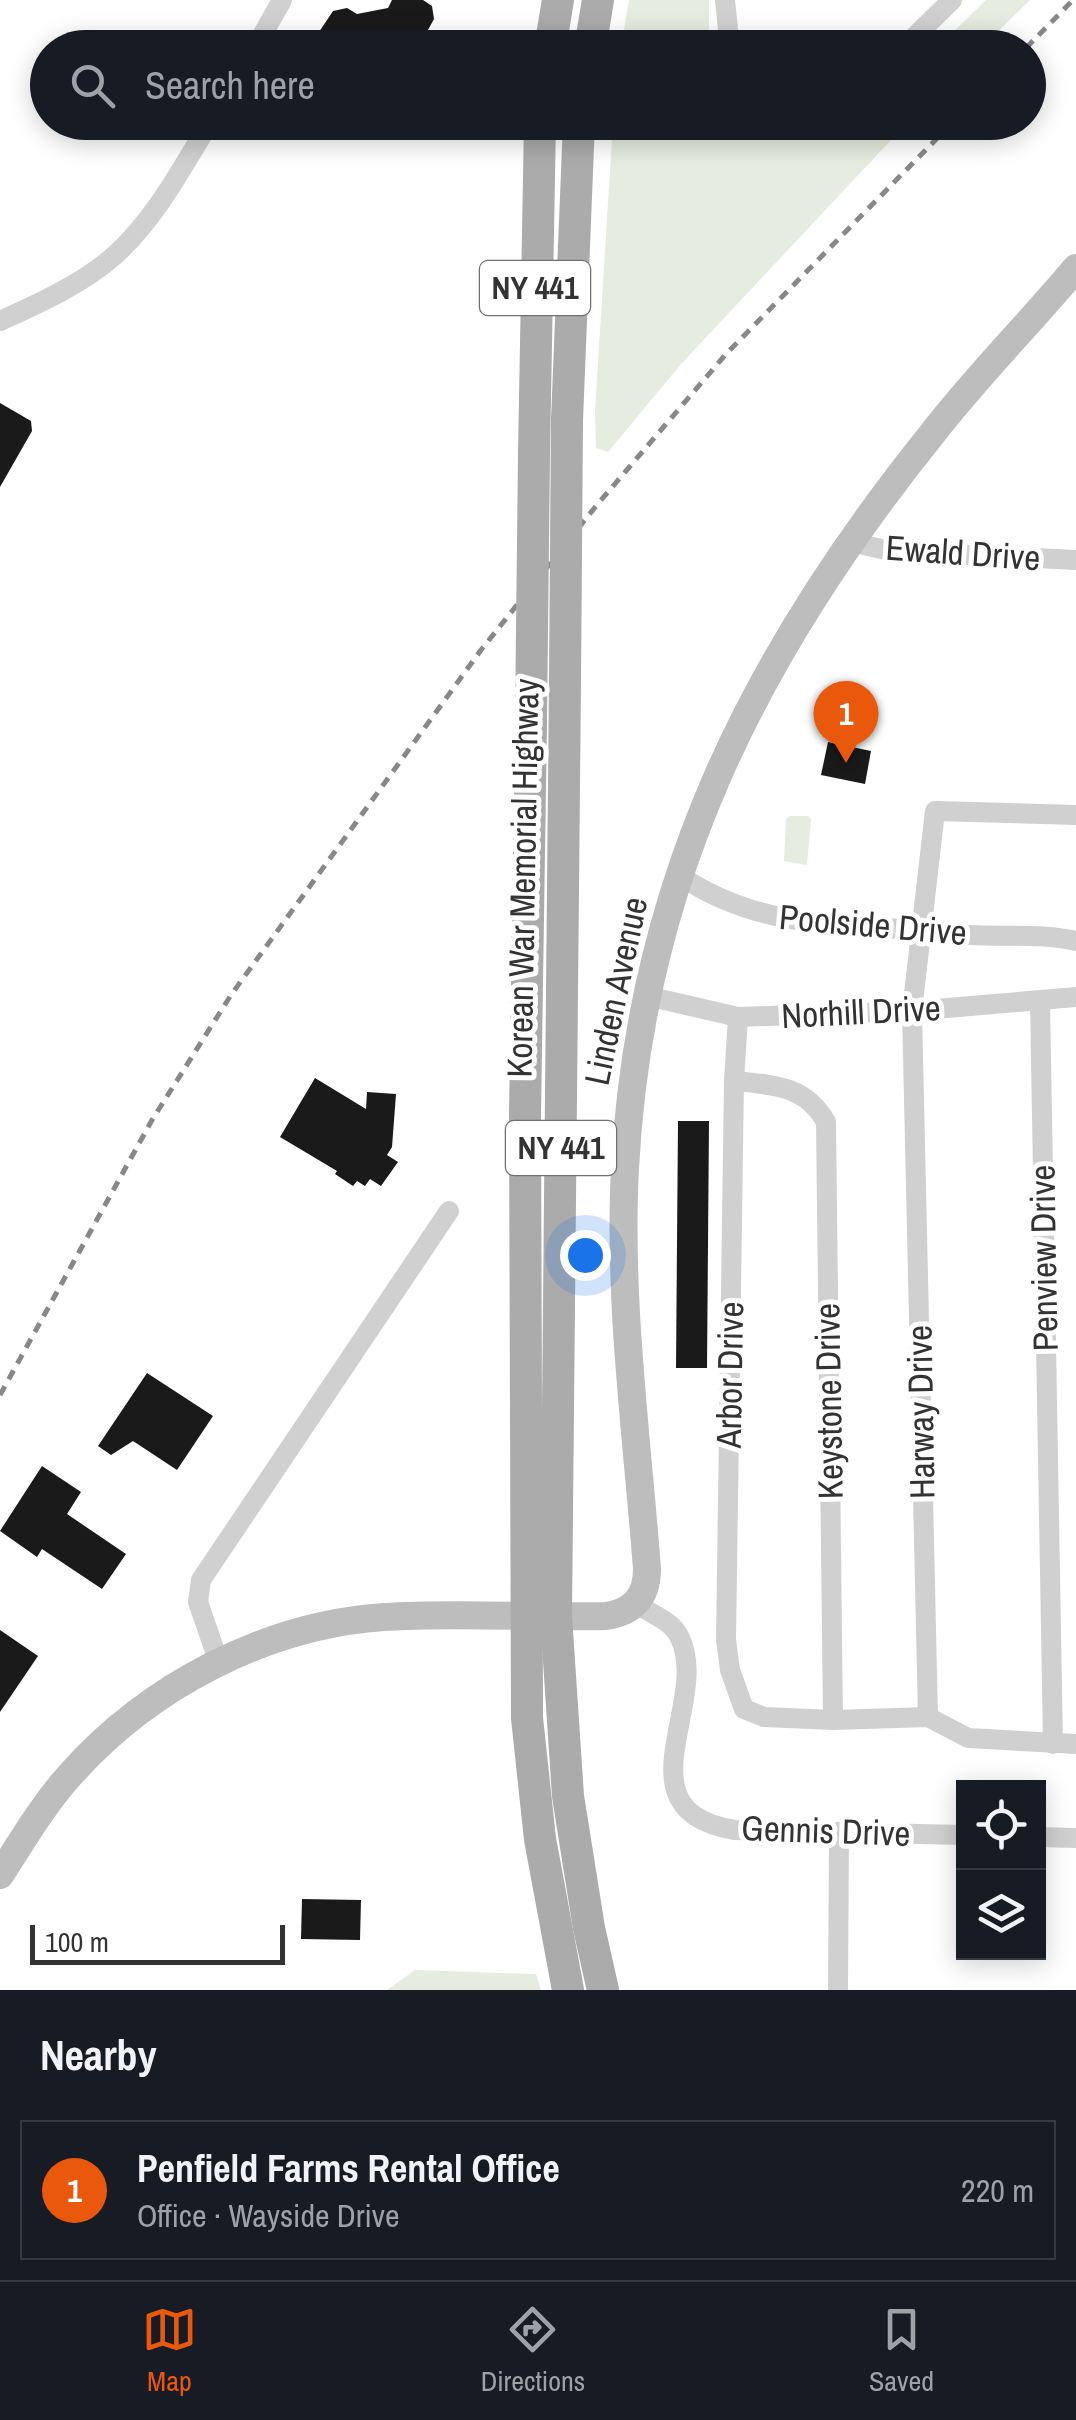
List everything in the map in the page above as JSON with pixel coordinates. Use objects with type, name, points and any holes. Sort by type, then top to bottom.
[{"type":"main road","points":[[553,30],[558,0]]},
{"type":"main road","points":[[593,30],[598,0]]},
{"type":"main road","name":"Korean War Memorial Highway","points":[[540,140],[524,1115],[540,1616],[560,1703],[568,1796],[602,1990]]},
{"type":"main road","name":"Korean War Memorial Highway","points":[[568,1990],[540,1839],[527,1718],[540,1616],[565,681],[567,420],[577,140]]},
{"type":"street","points":[[265,30],[282,0]]},
{"type":"street","points":[[725,0],[728,30]]},
{"type":"street","points":[[921,30],[952,0]]},
{"type":"street","points":[[0,321],[69,286],[113,257],[147,222],[199,140]]},
{"type":"street","name":"Linden Avenue","points":[[636,1604],[645,1588],[647,1568],[626,1295],[624,1170],[647,996],[679,876],[711,789],[752,700],[800,614],[931,434],[1064,297],[1076,268]]},
{"type":"street","name":"Ewald Drive","points":[[854,538],[864,545],[890,551],[1076,560]]},
{"type":"street","name":"Harway Drive","points":[[928,1717],[912,1011],[935,811],[1076,814]]},
{"type":"street","name":"Poolside Drive","points":[[679,876],[700,890],[759,914],[801,922],[1076,941]]},
{"type":"street","name":"Norhill Drive","points":[[647,996],[738,1017],[912,1011],[1076,997]]},
{"type":"street","name":"Penview Drive","points":[[1040,1001],[1053,1744]]},
{"type":"street","name":"Arbor Drive","points":[[738,1017],[726,1640],[730,1670],[744,1709],[764,1716],[833,1720]]},
{"type":"street","name":"Keystone Drive","points":[[734,1081],[787,1086],[817,1105],[826,1122],[833,1720]]},
{"type":"street","points":[[220,1663],[198,1602],[200,1580],[450,1211]]},
{"type":"street","points":[[0,1875],[43,1810],[93,1751],[149,1704],[220,1663],[282,1639],[352,1621],[415,1616],[614,1614],[636,1604]]},
{"type":"street","name":"Gennis Drive","points":[[636,1604],[671,1625],[684,1649],[684,1683],[673,1762],[681,1803],[718,1827],[956,1836]]},
{"type":"street","points":[[833,1720],[928,1717],[968,1738],[1076,1744]]},
{"type":"street","points":[[838,1990],[840,1832]]},
{"type":"street","points":[[1046,1837],[1076,1838]]},
{"type":"shaded area","points":[[629,0],[709,0],[709,30],[624,30]]},
{"type":"shaded area","points":[[986,0],[1030,0],[999,30],[955,30]]},
{"type":"shaded area","points":[[612,140],[891,140],[681,364],[608,452],[596,448]]},
{"type":"shaded area","points":[[786,819],[811,819],[807,865],[784,861]]},
{"type":"shaded area","points":[[415,1970],[536,1974],[541,1990],[387,1990]]},
{"type":"building","points":[[392,0],[423,0],[432,6],[434,19],[428,30],[320,30],[333,11],[347,8],[357,14],[388,8]]},
{"type":"building","points":[[0,403],[31,421],[32,431],[0,487]]},
{"type":"building","points":[[828,742],[871,751],[865,784],[821,775]]},
{"type":"building","points":[[315,1078],[366,1109],[367,1092],[396,1094],[392,1147],[387,1155],[398,1162],[381,1186],[370,1179],[365,1186],[357,1181],[353,1186],[335,1174],[337,1171],[280,1137]]},
{"type":"building","points":[[678,1121],[709,1121],[707,1368],[676,1368]]},
{"type":"building","points":[[147,1373],[213,1416],[177,1470],[133,1441],[111,1455],[98,1446]]},
{"type":"building","points":[[42,1466],[81,1492],[67,1514],[126,1554],[102,1589],[42,1549],[37,1557],[0,1531]]},
{"type":"building","points":[[0,1630],[38,1656],[0,1712]]},
{"type":"building","points":[[302,1899],[361,1900],[360,1940],[301,1939]]},
{"type":"railway","points":[[1044,30],[1073,0]]},
{"type":"railway","points":[[0,1395],[152,1120],[231,995],[481,650],[596,506],[726,354],[935,140]]},
{"type":"place","name":"Penfield Farms Rental Office","points":[[846,763]]}]
